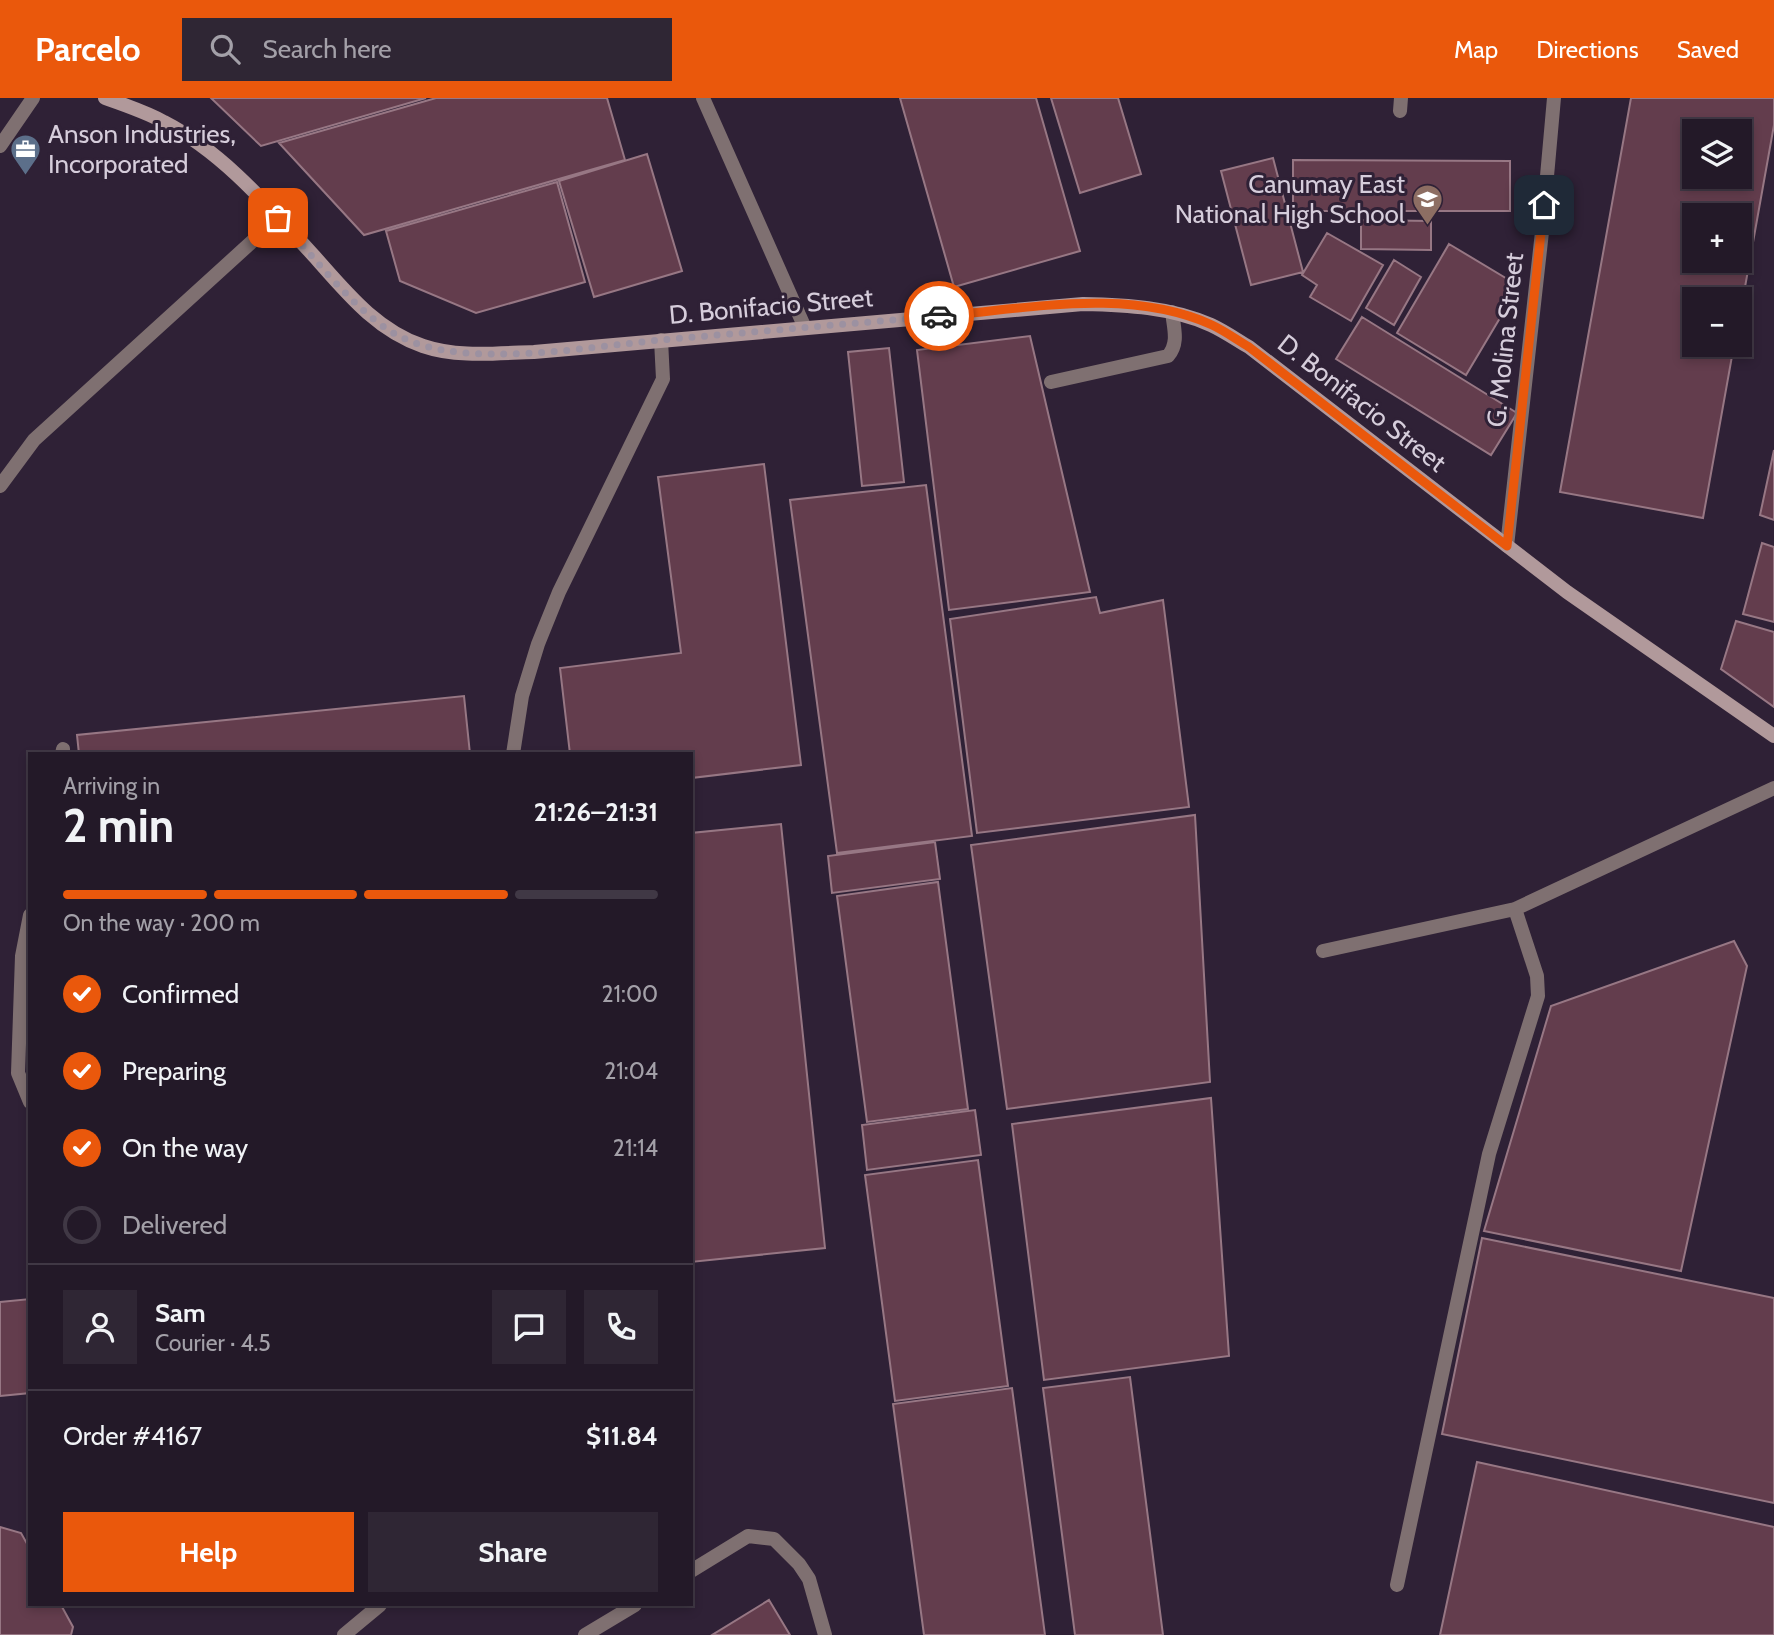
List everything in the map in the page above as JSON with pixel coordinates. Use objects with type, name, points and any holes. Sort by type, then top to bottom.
[{"type":"main road","name":"D. Bonifacio Street","points":[[105,98],[166,122],[206,149],[242,179],[377,323],[401,338],[450,353],[534,352],[1083,304],[1133,305],[1172,312],[1212,325],[1249,347],[1622,631],[1774,736]]},
{"type":"street","points":[[0,146],[33,98]]},
{"type":"street","points":[[703,98],[805,328]]},
{"type":"street","name":"G. Molina Street","points":[[1507,546],[1554,98]]},
{"type":"street","points":[[0,485],[34,440],[278,218]]},
{"type":"street","points":[[1051,382],[1168,356],[1176,342],[1172,312]]},
{"type":"street","points":[[513,752],[522,696],[538,644],[559,592],[663,379],[661,340]]},
{"type":"street","points":[[1322,951],[1515,909],[1774,788]]},
{"type":"street","points":[[1397,1585],[1489,1154],[1538,996],[1537,976],[1515,909]]},
{"type":"street","points":[[28,925],[22,956],[18,1073],[28,1096]]},
{"type":"street","points":[[693,1570],[748,1536],[774,1539],[799,1564],[809,1579],[825,1635]]},
{"type":"street","points":[[344,1635],[379,1606]]},
{"type":"street","points":[[585,1635],[633,1606]]},
{"type":"building","points":[[211,98],[426,98],[261,146]]},
{"type":"building","points":[[436,98],[607,98],[625,160],[364,235],[279,143]]},
{"type":"building","points":[[900,98],[1036,98],[1080,251],[954,287]]},
{"type":"building","points":[[1051,98],[1118,98],[1141,174],[1080,193]]},
{"type":"building","points":[[1631,98],[1774,98],[1774,125],[1752,248],[1752,203],[1682,203],[1682,273],[1748,273],[1745,287],[1682,287],[1682,357],[1732,357],[1703,518],[1560,492]]},
{"type":"building","points":[[647,154],[682,271],[594,297],[559,181]]},
{"type":"building","points":[[1273,158],[1303,272],[1251,285],[1221,171]]},
{"type":"building","points":[[1293,160],[1510,161],[1510,211],[1293,211]]},
{"type":"building","points":[[557,182],[585,282],[476,313],[400,281],[386,231]]},
{"type":"building","points":[[1361,220],[1431,221],[1431,250],[1361,249]]},
{"type":"building","points":[[1327,233],[1383,265],[1351,321],[1310,297],[1317,285],[1302,275]]},
{"type":"building","points":[[1449,244],[1519,286],[1466,375],[1397,333]]},
{"type":"building","points":[[1394,260],[1421,277],[1394,325],[1366,308]]},
{"type":"building","points":[[1362,317],[1517,413],[1491,455],[1336,359]]},
{"type":"building","points":[[1030,336],[1090,592],[949,610],[917,350]]},
{"type":"building","points":[[889,348],[904,482],[862,486],[848,352]]},
{"type":"building","points":[[1774,450],[1774,520],[1760,515]]},
{"type":"building","points":[[764,464],[801,765],[693,778],[693,752],[570,752],[560,668],[681,653],[658,477]]},
{"type":"building","points":[[926,485],[972,836],[837,853],[790,500]]},
{"type":"building","points":[[1762,543],[1774,547],[1774,622],[1743,614]]},
{"type":"building","points":[[1096,597],[1100,613],[1163,600],[1189,807],[977,833],[950,619]]},
{"type":"building","points":[[1736,621],[1774,632],[1774,707],[1721,669]]},
{"type":"building","points":[[464,696],[470,752],[79,752],[77,735]]},
{"type":"building","points":[[1195,815],[1210,1082],[1007,1109],[971,845]]},
{"type":"building","points":[[781,824],[825,1248],[693,1262],[693,833]]},
{"type":"building","points":[[935,842],[940,879],[832,893],[828,856]]},
{"type":"building","points":[[938,882],[968,1109],[867,1122],[837,896]]},
{"type":"building","points":[[1734,941],[1747,966],[1681,1271],[1484,1231],[1551,1006]]},
{"type":"building","points":[[1211,1098],[1229,1356],[1044,1380],[1012,1124]]},
{"type":"building","points":[[975,1110],[981,1155],[867,1170],[862,1125]]},
{"type":"building","points":[[978,1160],[1008,1386],[895,1401],[865,1175]]},
{"type":"building","points":[[1482,1238],[1774,1298],[1774,1503],[1442,1434]]},
{"type":"building","points":[[28,1299],[28,1393],[0,1396],[0,1302]]},
{"type":"building","points":[[1130,1377],[1163,1635],[1075,1635],[1043,1388]]},
{"type":"building","points":[[1012,1388],[1045,1635],[924,1635],[893,1404]]},
{"type":"building","points":[[1477,1462],[1774,1527],[1774,1635],[1440,1635]]},
{"type":"building","points":[[0,1527],[21,1533],[28,1545],[28,1606],[62,1606],[73,1627],[71,1635],[0,1635]]},
{"type":"building","points":[[769,1600],[790,1635],[712,1635]]},
{"type":"way so far","points":[[278,218],[377,323],[401,338],[450,353],[534,352],[939,316]]},
{"type":"place","name":"Anson Industries, Incorporated","points":[[25,176]]},
{"type":"place","name":"Canumay East National High School","points":[[1428,226]]},
{"type":"route","points":[[939,316],[1083,304],[1133,305],[1172,312],[1212,325],[1249,347],[1507,546],[1544,205]]}]
